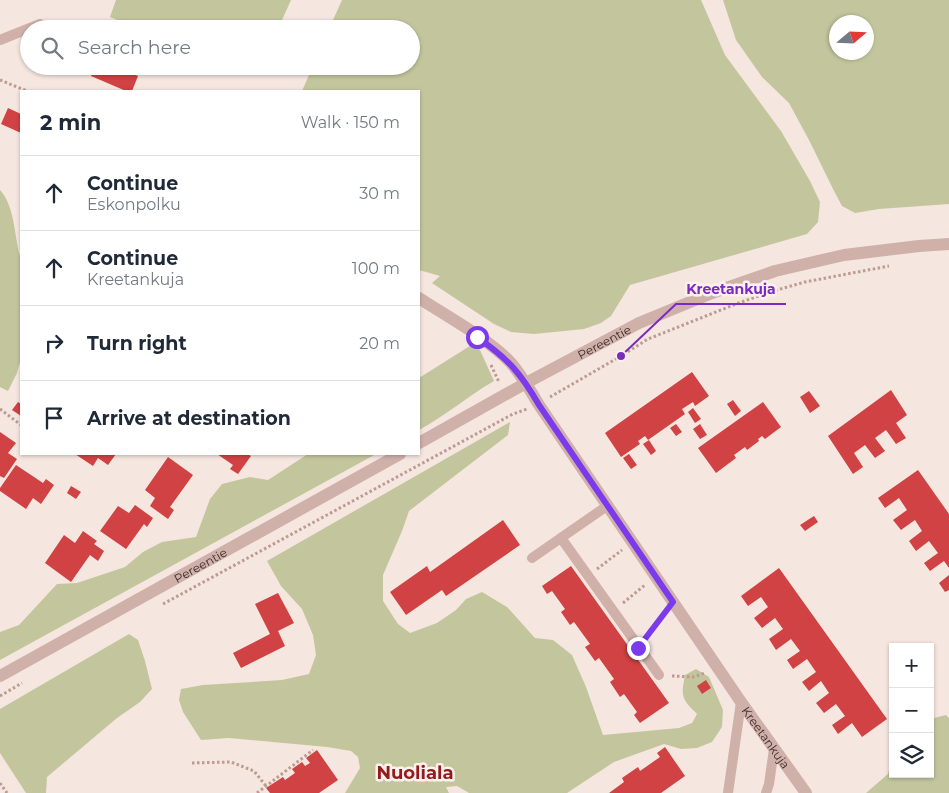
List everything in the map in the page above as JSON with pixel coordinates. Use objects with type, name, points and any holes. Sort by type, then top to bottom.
[{"type":"street","name":"Pereentie","points":[[420,442],[639,323],[712,293],[775,271],[844,255],[949,244]]},
{"type":"street","name":"Kreetankuja","points":[[420,299],[500,353],[510,362],[526,383],[655,577],[774,750],[806,793]]},
{"type":"street","name":"Pereentie","points":[[0,676],[398,455]]},
{"type":"lane","points":[[0,40],[20,32]]},
{"type":"lane","points":[[532,558],[607,506]]},
{"type":"lane","points":[[561,538],[659,675]]},
{"type":"lane","points":[[728,793],[741,702]]},
{"type":"lane","points":[[766,793],[770,784],[774,750]]},
{"type":"path","points":[[1,82],[24,90]]},
{"type":"path","points":[[162,604],[513,414],[539,405],[648,339],[770,292],[805,282],[890,266]]},
{"type":"path","points":[[490,363],[513,414]]},
{"type":"path","points":[[0,409],[20,424]]},
{"type":"path","points":[[588,576],[632,542]]},
{"type":"path","points":[[613,612],[655,577]]},
{"type":"path","points":[[638,648],[673,602]]},
{"type":"path","points":[[684,677],[693,677]]},
{"type":"path","points":[[0,696],[24,681]]},
{"type":"path","points":[[257,793],[313,750]]},
{"type":"path","points":[[192,763],[231,762],[254,771],[266,786]]},
{"type":"path","points":[[0,783],[7,793]]},
{"type":"green space","points":[[116,0],[291,0],[282,20],[117,20],[110,17]]},
{"type":"green space","points":[[342,0],[701,0],[725,55],[781,131],[810,181],[820,202],[818,222],[807,234],[630,285],[611,316],[601,323],[584,329],[534,334],[511,332],[494,324],[432,283],[440,276],[420,270],[420,90],[302,90],[309,75],[420,75],[420,20],[333,20]]},
{"type":"green space","points":[[723,0],[949,0],[949,204],[879,209],[855,213],[842,206],[789,103],[762,77],[736,40]]},
{"type":"green space","points":[[0,190],[12,214],[20,256],[20,362],[8,391],[0,387]]},
{"type":"green space","points":[[473,344],[480,350],[494,381],[420,429],[420,377]]},
{"type":"green space","points":[[510,422],[508,435],[409,511],[383,575],[383,601],[398,624],[410,633],[437,623],[456,610],[466,599],[482,592],[507,607],[535,638],[553,640],[572,655],[603,735],[679,728],[692,723],[697,714],[685,701],[683,688],[685,675],[696,669],[709,677],[723,710],[722,727],[712,742],[697,748],[681,749],[664,744],[614,762],[567,793],[469,793],[457,786],[446,787],[449,793],[345,793],[360,768],[358,757],[351,751],[229,738],[201,740],[183,712],[179,700],[181,689],[203,685],[282,680],[309,674],[316,655],[313,635],[302,609],[281,586],[267,561]]},
{"type":"green space","points":[[306,455],[374,455],[0,660],[0,632],[19,625],[57,584],[77,583],[125,567],[143,552],[162,542],[196,537],[210,499],[222,484],[250,477],[268,480]]},
{"type":"green space","points":[[129,634],[138,640],[152,689],[140,702],[117,718],[47,777],[46,793],[26,793],[0,753],[0,709]]},
{"type":"green space","points":[[946,715],[949,718],[949,793],[866,793],[888,774],[889,770],[889,778],[934,778],[934,718]]},
{"type":"building","points":[[91,76],[138,76],[132,90],[124,90]]},
{"type":"building","points":[[8,108],[20,114],[20,133],[1,124]]},
{"type":"building","points":[[692,372],[709,396],[695,406],[693,402],[682,409],[685,414],[648,440],[645,436],[638,441],[640,444],[621,457],[605,433]]},
{"type":"building","points":[[891,390],[907,415],[896,423],[906,438],[896,444],[886,430],[875,438],[885,451],[875,458],[865,445],[854,453],[863,467],[853,474],[828,436]]},
{"type":"building","points":[[809,391],[820,406],[810,413],[800,397]]},
{"type":"building","points":[[733,400],[741,411],[735,416],[727,404]]},
{"type":"building","points":[[18,402],[20,403],[20,415],[12,410]]},
{"type":"building","points":[[763,402],[781,427],[765,439],[762,436],[758,439],[759,441],[747,450],[745,447],[734,455],[736,458],[716,473],[698,448]]},
{"type":"building","points":[[693,408],[701,419],[695,423],[688,412]]},
{"type":"building","points":[[676,424],[682,432],[676,436],[670,428]]},
{"type":"building","points":[[700,424],[707,435],[700,439],[693,429]]},
{"type":"building","points":[[0,432],[16,443],[8,453],[17,459],[4,478],[0,476]]},
{"type":"building","points":[[649,440],[656,451],[651,455],[643,444]]},
{"type":"building","points":[[629,454],[637,465],[631,469],[623,458]]},
{"type":"building","points":[[76,455],[115,455],[108,465],[98,458],[93,466]]},
{"type":"building","points":[[218,455],[251,456],[238,474],[230,469],[233,465]]},
{"type":"building","points":[[168,457],[193,475],[170,507],[174,510],[168,519],[150,506],[155,498],[145,490]]},
{"type":"building","points":[[16,465],[43,483],[46,479],[54,485],[41,504],[33,498],[26,509],[0,491],[0,488]]},
{"type":"building","points":[[918,470],[949,514],[949,568],[944,561],[930,571],[924,563],[938,553],[929,541],[916,551],[909,541],[922,531],[915,520],[901,530],[893,520],[907,510],[899,498],[885,508],[878,498]]},
{"type":"building","points":[[71,486],[81,492],[76,499],[67,493]]},
{"type":"building","points":[[135,505],[153,518],[147,527],[144,524],[126,549],[100,531],[118,506],[129,513]]},
{"type":"building","points":[[814,516],[818,522],[805,531],[800,525]]},
{"type":"building","points":[[503,520],[520,545],[446,596],[442,590],[406,615],[390,592],[427,566],[430,572]]},
{"type":"building","points":[[83,531],[97,541],[94,544],[104,551],[98,561],[90,555],[71,582],[45,563],[64,535],[75,543]]},
{"type":"building","points":[[571,566],[669,703],[640,723],[634,715],[637,712],[624,694],[620,697],[610,682],[614,679],[599,658],[595,661],[585,647],[590,644],[574,622],[570,625],[561,612],[565,609],[552,591],[547,594],[542,586]]},
{"type":"building","points":[[779,568],[887,719],[862,737],[852,723],[838,734],[832,725],[845,716],[836,704],[824,713],[816,703],[829,693],[821,681],[809,691],[802,682],[816,672],[807,659],[793,669],[787,660],[800,651],[791,639],[776,650],[769,639],[783,629],[775,618],[762,628],[754,618],[768,607],[761,597],[748,606],[741,596]]},
{"type":"building","points":[[949,575],[949,590],[945,592],[939,583]]},
{"type":"building","points":[[278,593],[294,623],[278,631],[285,646],[241,668],[233,653],[270,634],[255,604]]},
{"type":"building","points":[[706,680],[711,688],[702,694],[697,686]]},
{"type":"building","points":[[665,747],[685,776],[661,793],[609,793],[624,782],[622,778],[638,767],[640,771],[660,757],[657,753]]},
{"type":"building","points":[[317,750],[338,780],[319,793],[270,793],[266,788],[283,777],[285,780],[295,773],[292,769],[302,762],[305,766],[310,763],[306,758]]},
{"type":"place","name":"Kreetankuja","points":[[621,356]]},
{"type":"district","name":"Nuoliala","points":[[415,773]]},
{"type":"route","points":[[477,337],[505,358],[526,383],[673,602],[638,648]]}]
